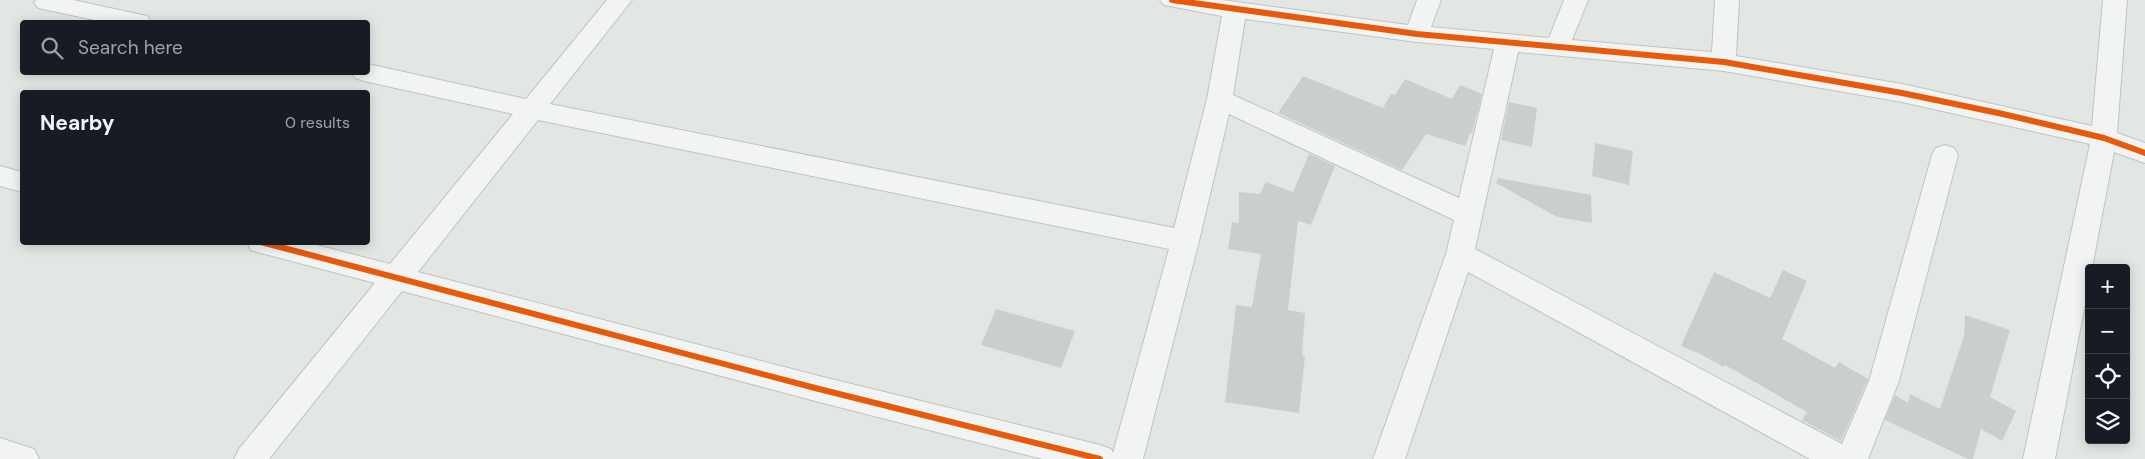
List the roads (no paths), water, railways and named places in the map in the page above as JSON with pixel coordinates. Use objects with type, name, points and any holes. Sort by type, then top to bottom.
[{"type":"street","points":[[250,459],[620,0]]},
{"type":"street","points":[[1172,0],[1417,34],[1724,62],[1902,93],[2104,138],[2145,153]]},
{"type":"street","points":[[1417,34],[1429,0]]},
{"type":"street","points":[[1557,48],[1576,0]]},
{"type":"street","points":[[1724,62],[1727,0]]},
{"type":"street","points":[[2039,459],[2104,138],[2115,0]]},
{"type":"street","points":[[46,2],[130,20]]},
{"type":"street","points":[[1127,459],[1185,241],[1220,99],[1235,10]]},
{"type":"street","points":[[1389,459],[1460,254],[1508,41]]},
{"type":"street","points":[[370,73],[531,110],[1185,241]]},
{"type":"street","points":[[1220,99],[1469,215]]},
{"type":"street","points":[[1852,459],[1884,381],[1945,155]]},
{"type":"street","points":[[0,176],[20,181]]},
{"type":"street","points":[[273,245],[819,389],[1100,459]]},
{"type":"street","points":[[1460,254],[1840,459]]},
{"type":"street","points":[[0,452],[23,459]]}]
